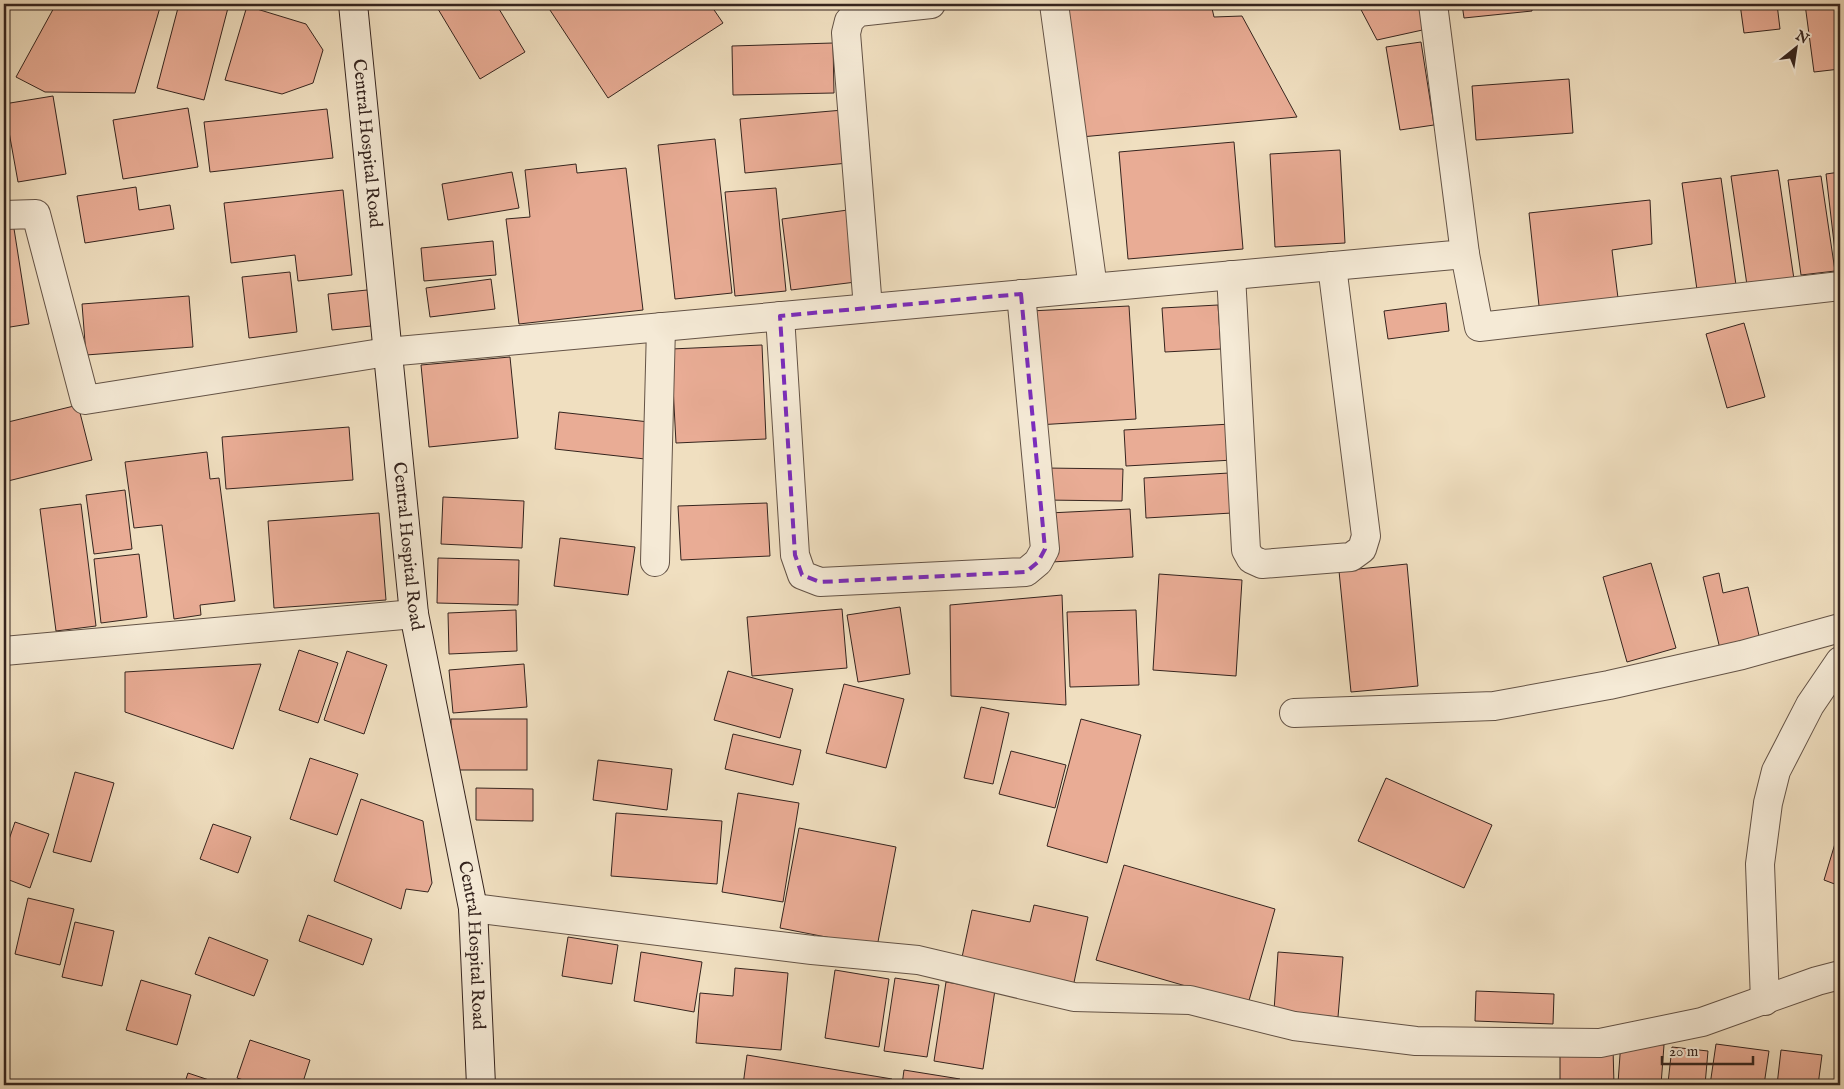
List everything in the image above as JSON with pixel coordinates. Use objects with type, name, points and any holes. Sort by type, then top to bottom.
[{"type":"street","name":"Central Hospital Road","points":[[353,4],[414,614],[473,908],[481,1085]]},
{"type":"street","points":[[868,308],[846,33],[848,20],[858,12],[931,4]]},
{"type":"street","points":[[1054,4],[1093,288]]},
{"type":"street","points":[[1433,4],[1465,254],[1479,327],[1840,286]]},
{"type":"street","points":[[4,215],[36,214],[85,400],[387,352],[1465,254]]},
{"type":"street","points":[[1231,275],[1246,550],[1251,559],[1262,564],[1352,557],[1362,549],[1366,536],[1332,266]]},
{"type":"street","points":[[780,316],[795,555],[802,574],[820,582],[1026,572],[1038,562],[1045,549],[1022,294]]},
{"type":"street","points":[[655,562],[661,327]]},
{"type":"street","points":[[4,651],[414,614]]},
{"type":"street","points":[[1294,713],[1494,706],[1618,683],[1742,655],[1840,628]]},
{"type":"street","points":[[1765,1001],[1760,864],[1768,803],[1776,771],[1810,705],[1840,661]]},
{"type":"street","points":[[473,908],[812,950],[918,960],[1074,997],[1190,1000],[1294,1026],[1416,1041],[1600,1043],[1702,1022],[1840,975]]},
{"type":"highlighted area","points":[[1021,294],[1045,549],[1038,562],[1026,572],[820,582],[802,575],[795,555],[780,316]]},
{"type":"building","points":[[56,4],[161,4],[135,93],[45,92],[16,77]]},
{"type":"building","points":[[179,4],[229,4],[204,100],[157,88]]},
{"type":"building","points":[[435,4],[496,4],[525,52],[480,79]]},
{"type":"building","points":[[546,4],[710,4],[723,23],[608,98]]},
{"type":"building","points":[[1109,4],[1211,4],[1214,17],[1242,16],[1297,117],[1081,137],[1066,9]]},
{"type":"building","points":[[1358,4],[1423,4],[1427,29],[1377,40]]},
{"type":"building","points":[[1462,4],[1532,4],[1532,11],[1464,18]]},
{"type":"building","points":[[1740,4],[1777,4],[1780,29],[1744,33]]},
{"type":"building","points":[[1805,4],[1840,4],[1840,69],[1814,72]]},
{"type":"building","points":[[247,6],[306,24],[323,50],[313,83],[282,94],[225,80]]},
{"type":"building","points":[[1421,42],[1434,125],[1400,130],[1386,47]]},
{"type":"building","points":[[833,43],[834,93],[733,95],[732,46]]},
{"type":"building","points":[[1569,79],[1573,133],[1476,140],[1472,86]]},
{"type":"building","points":[[53,96],[66,174],[18,182],[4,104]]},
{"type":"building","points":[[188,108],[198,167],[123,179],[113,120]]},
{"type":"building","points":[[327,109],[333,158],[210,172],[204,122]]},
{"type":"building","points":[[843,110],[848,163],[745,173],[740,119]]},
{"type":"building","points":[[715,139],[732,293],[675,299],[658,145]]},
{"type":"building","points":[[1234,142],[1243,249],[1128,259],[1119,152]]},
{"type":"building","points":[[1340,150],[1345,243],[1275,247],[1270,154]]},
{"type":"building","points":[[576,164],[577,173],[626,168],[643,310],[519,324],[506,219],[530,217],[525,170]]},
{"type":"building","points":[[1778,170],[1795,286],[1748,292],[1731,176]]},
{"type":"building","points":[[512,172],[519,208],[448,220],[442,184]]},
{"type":"building","points":[[1840,172],[1840,260],[1836,260],[1826,174]]},
{"type":"building","points":[[1821,176],[1835,271],[1801,275],[1788,180]]},
{"type":"building","points":[[1721,178],[1737,292],[1698,297],[1682,183]]},
{"type":"building","points":[[136,187],[139,210],[170,205],[174,229],[85,243],[77,196]]},
{"type":"building","points":[[776,188],[786,291],[735,296],[725,192]]},
{"type":"building","points":[[343,190],[352,275],[298,281],[295,255],[231,263],[224,203]]},
{"type":"building","points":[[1650,200],[1652,244],[1612,250],[1619,306],[1540,315],[1529,213]]},
{"type":"building","points":[[855,209],[864,281],[791,290],[782,219]]},
{"type":"building","points":[[12,216],[29,324],[4,328],[4,217]]},
{"type":"building","points":[[493,241],[496,275],[424,281],[421,248]]},
{"type":"building","points":[[290,272],[297,332],[249,338],[242,277]]},
{"type":"building","points":[[491,279],[495,309],[430,317],[426,288]]},
{"type":"building","points":[[377,289],[381,325],[332,330],[328,294]]},
{"type":"building","points":[[189,296],[193,347],[86,355],[82,304]]},
{"type":"building","points":[[1446,303],[1449,331],[1388,339],[1384,311]]},
{"type":"building","points":[[1218,305],[1221,349],[1165,352],[1162,308]]},
{"type":"building","points":[[1129,306],[1136,419],[1037,425],[1030,311]]},
{"type":"building","points":[[1744,323],[1765,397],[1727,408],[1706,334]]},
{"type":"building","points":[[762,345],[766,439],[676,443],[671,349]]},
{"type":"building","points":[[510,357],[518,438],[429,447],[421,365]]},
{"type":"building","points":[[78,405],[92,460],[4,482],[4,423]]},
{"type":"building","points":[[559,412],[658,423],[654,460],[555,449]]},
{"type":"building","points":[[1231,424],[1233,460],[1126,466],[1124,430]]},
{"type":"building","points":[[349,427],[353,480],[226,489],[222,437]]},
{"type":"building","points":[[207,452],[210,479],[219,478],[235,601],[200,605],[201,615],[174,619],[162,525],[134,528],[125,462]]},
{"type":"building","points":[[1045,468],[1123,469],[1122,501],[1045,500]]},
{"type":"building","points":[[1229,473],[1232,513],[1146,518],[1144,478]]},
{"type":"building","points":[[125,490],[132,549],[94,554],[86,495]]},
{"type":"building","points":[[443,497],[524,501],[522,548],[441,544]]},
{"type":"building","points":[[767,503],[770,556],[681,560],[678,506]]},
{"type":"building","points":[[81,504],[96,626],[56,631],[40,509]]},
{"type":"building","points":[[1130,509],[1133,557],[1052,562],[1049,513]]},
{"type":"building","points":[[379,513],[386,600],[274,608],[268,521]]},
{"type":"building","points":[[560,538],[635,547],[628,595],[554,586]]},
{"type":"building","points":[[139,554],[147,617],[101,623],[94,559]]},
{"type":"building","points":[[438,558],[519,560],[518,605],[437,603]]},
{"type":"building","points":[[1651,563],[1676,648],[1627,662],[1603,577]]},
{"type":"building","points":[[1407,564],[1418,686],[1351,692],[1339,571]]},
{"type":"building","points":[[1719,573],[1723,593],[1748,587],[1760,640],[1720,649],[1703,577]]},
{"type":"building","points":[[1159,574],[1242,580],[1236,676],[1153,670]]},
{"type":"building","points":[[1062,595],[1066,705],[951,696],[950,605]]},
{"type":"building","points":[[900,607],[910,674],[858,682],[847,615]]},
{"type":"building","points":[[842,609],[847,668],[752,676],[747,617]]},
{"type":"building","points":[[516,610],[517,651],[449,654],[448,613]]},
{"type":"building","points":[[1136,610],[1139,685],[1070,687],[1067,612]]},
{"type":"building","points":[[299,650],[338,663],[318,723],[279,710]]},
{"type":"building","points":[[347,651],[387,665],[364,734],[324,720]]},
{"type":"building","points":[[261,664],[233,749],[125,712],[125,672]]},
{"type":"building","points":[[524,664],[527,707],[453,713],[449,670]]},
{"type":"building","points":[[728,671],[793,689],[780,738],[714,720]]},
{"type":"building","points":[[844,684],[904,699],[886,768],[826,753]]},
{"type":"building","points":[[981,707],[1009,713],[993,784],[964,778]]},
{"type":"building","points":[[451,719],[527,719],[527,770],[451,770]]},
{"type":"building","points":[[1081,719],[1141,735],[1107,863],[1047,846]]},
{"type":"building","points":[[733,734],[801,750],[793,785],[725,769]]},
{"type":"building","points":[[1011,751],[1066,765],[1055,808],[999,794]]},
{"type":"building","points":[[310,758],[358,774],[337,835],[290,819]]},
{"type":"building","points":[[598,760],[672,769],[667,810],[593,800]]},
{"type":"building","points":[[75,772],[114,783],[91,862],[53,852]]},
{"type":"building","points":[[1386,778],[1492,825],[1464,888],[1358,841]]},
{"type":"building","points":[[476,788],[533,789],[533,821],[476,820]]},
{"type":"building","points":[[738,793],[799,803],[783,902],[722,892]]},
{"type":"building","points":[[361,799],[423,821],[432,883],[428,892],[406,889],[401,909],[334,881]]},
{"type":"building","points":[[616,813],[722,821],[717,884],[611,876]]},
{"type":"building","points":[[15,822],[49,834],[30,888],[4,878],[4,854]]},
{"type":"building","points":[[213,824],[251,837],[238,873],[200,859]]},
{"type":"building","points":[[1840,827],[1840,886],[1824,880]]},
{"type":"building","points":[[799,828],[896,847],[877,947],[780,928]]},
{"type":"building","points":[[1124,865],[1275,909],[1248,1004],[1096,960]]},
{"type":"building","points":[[28,898],[74,909],[60,965],[15,954]]},
{"type":"building","points":[[1034,905],[1088,917],[1073,987],[961,962],[972,910],[1030,922]]},
{"type":"building","points":[[308,915],[372,939],[363,965],[299,941]]},
{"type":"building","points":[[75,922],[114,931],[102,986],[62,977]]},
{"type":"building","points":[[209,937],[268,960],[254,996],[195,974]]},
{"type":"building","points":[[568,937],[618,945],[612,984],[562,976]]},
{"type":"building","points":[[641,952],[702,962],[694,1012],[634,1001]]},
{"type":"building","points":[[1278,952],[1343,957],[1338,1017],[1274,1011]]},
{"type":"building","points":[[735,968],[788,973],[781,1050],[696,1043],[700,993],[733,996]]},
{"type":"building","points":[[835,970],[889,979],[879,1047],[825,1038]]},
{"type":"building","points":[[895,978],[939,985],[927,1057],[884,1051]]},
{"type":"building","points":[[141,980],[191,995],[177,1045],[126,1030]]},
{"type":"building","points":[[946,982],[995,990],[983,1069],[934,1061]]},
{"type":"building","points":[[1476,991],[1554,994],[1553,1024],[1475,1021]]},
{"type":"building","points":[[250,1040],[310,1060],[302,1085],[259,1085],[237,1078]]},
{"type":"building","points":[[1621,1041],[1664,1045],[1661,1085],[1618,1083]]},
{"type":"building","points":[[1716,1044],[1769,1051],[1764,1085],[1710,1085]]},
{"type":"building","points":[[1672,1047],[1708,1051],[1705,1085],[1668,1083]]},
{"type":"building","points":[[1613,1048],[1614,1085],[1560,1085],[1560,1049]]},
{"type":"building","points":[[1781,1050],[1822,1055],[1818,1085],[1777,1085]]},
{"type":"building","points":[[747,1055],[892,1079],[891,1085],[743,1085]]},
{"type":"building","points":[[904,1070],[960,1079],[959,1085],[902,1085]]},
{"type":"building","points":[[188,1073],[224,1085],[184,1085]]}]
